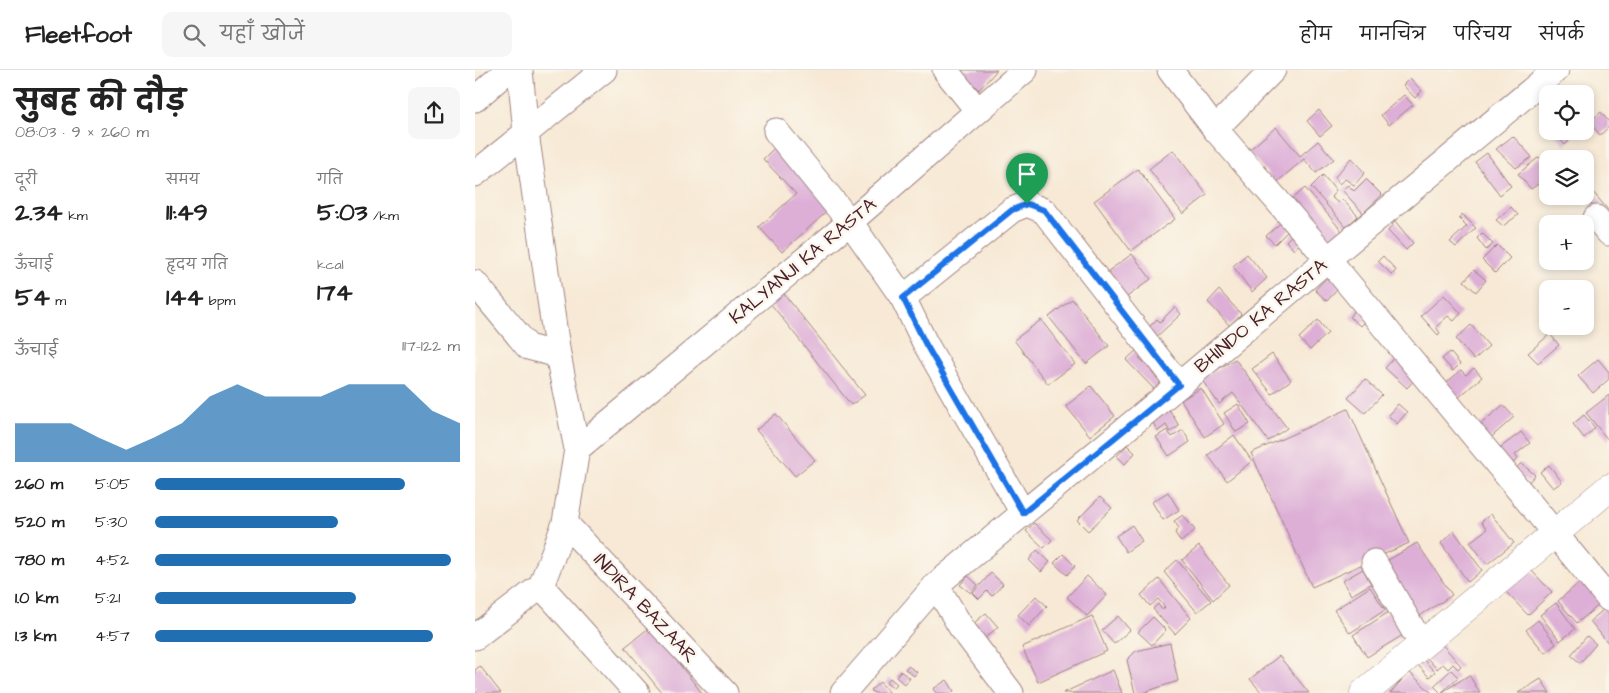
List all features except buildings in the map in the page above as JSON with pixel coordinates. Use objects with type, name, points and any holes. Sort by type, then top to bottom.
[{"type":"street","points":[[475,99],[508,70]]},
{"type":"street","points":[[475,637],[541,586],[565,523],[577,449],[558,355],[526,133],[520,70]]},
{"type":"street","points":[[475,174],[604,70]]},
{"type":"street","points":[[945,70],[978,111]]},
{"type":"street","name":"KALYANJI KA RASTA","points":[[577,449],[850,222],[1025,70]]},
{"type":"street","points":[[1170,70],[1215,129],[1328,259],[1609,599]]},
{"type":"street","points":[[1215,129],[1273,70]]},
{"type":"street","name":"BHINDO KA RASTA","points":[[843,693],[936,585],[1556,70]]},
{"type":"street","points":[[776,131],[850,222],[903,298],[925,343],[1023,513]]},
{"type":"street","points":[[903,298],[1012,210],[1027,204],[1044,210],[1179,385]]},
{"type":"street","points":[[476,285],[528,346],[558,355]]},
{"type":"street","points":[[1364,693],[1609,488]]},
{"type":"street","name":"INDIRA BAZAAR","points":[[565,523],[725,693]]},
{"type":"street","points":[[1374,562],[1422,645]]},
{"type":"street","points":[[936,585],[961,626],[1011,693]]},
{"type":"street","points":[[541,586],[637,693]]},
{"type":"route","points":[[1027,204],[1044,210],[1179,385],[1023,513],[942,375],[903,298],[1012,210],[1027,204]]}]
